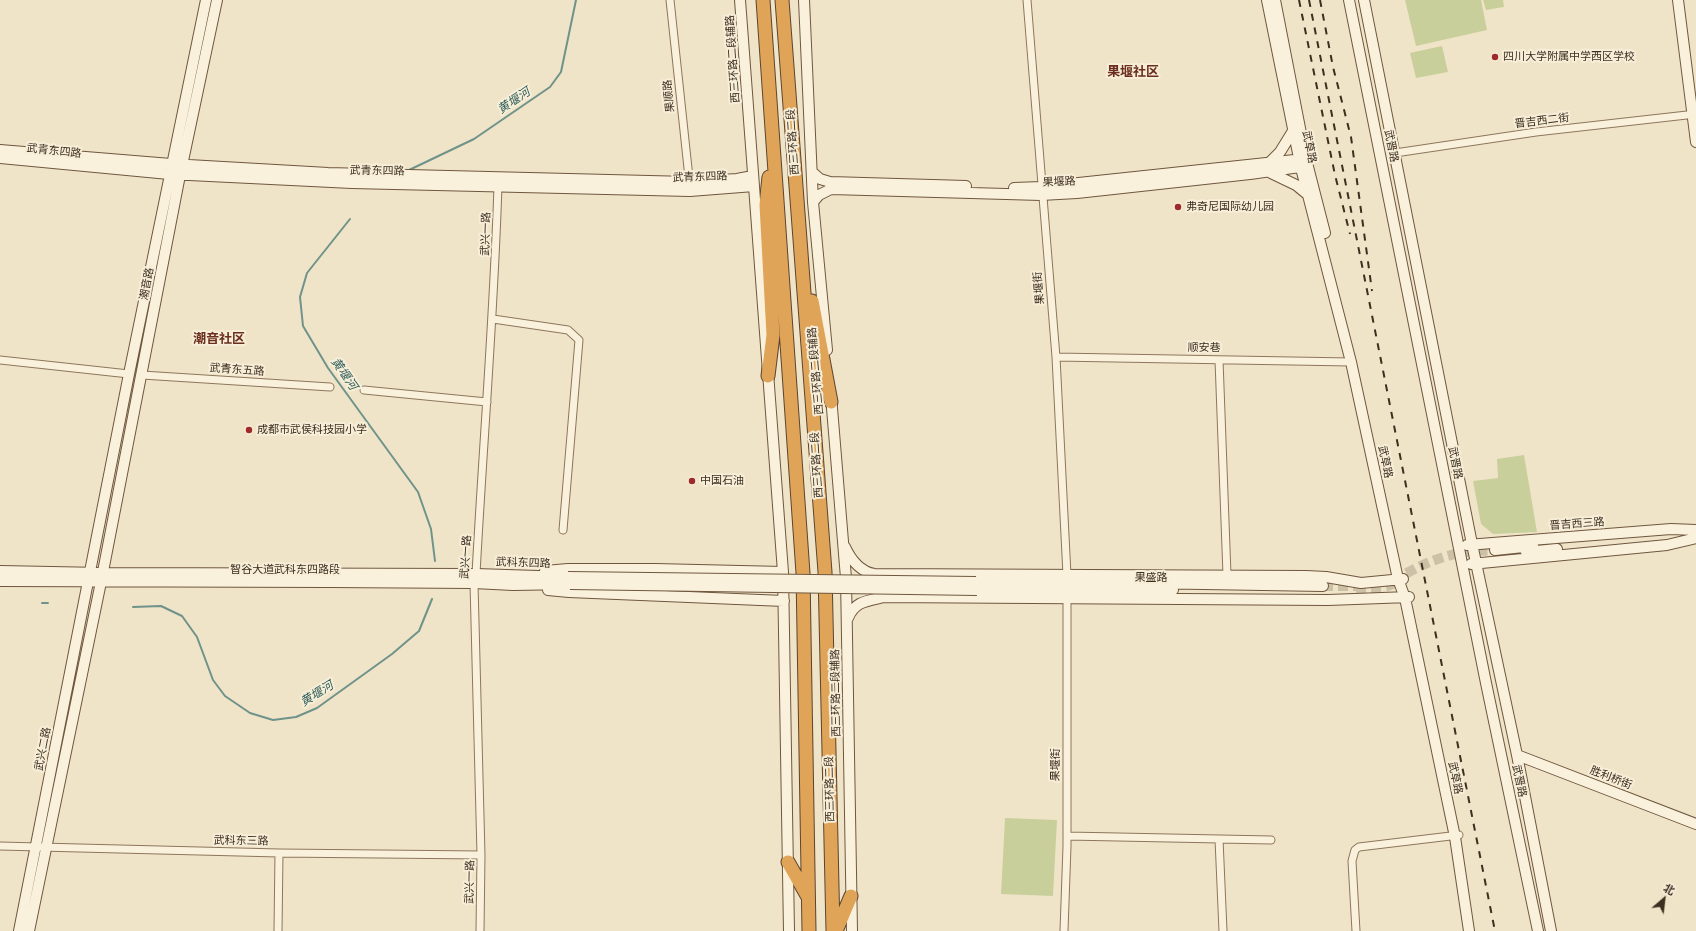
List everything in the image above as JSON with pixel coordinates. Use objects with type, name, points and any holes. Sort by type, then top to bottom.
[{"type":"highway","name":"西三环路二段","points":[[763,0],[803,573],[809,931]]},
{"type":"highway","name":"西三环路二段","points":[[782,0],[825,572],[834,931]]},
{"type":"highway","points":[[768,376],[773,335],[766,205],[773,147]]},
{"type":"highway","points":[[800,239],[831,402]]},
{"type":"highway","points":[[788,862],[808,897]]},
{"type":"highway","points":[[834,931],[851,896]]},
{"type":"street","name":"潮音路","points":[[89,577],[170,169],[206,0]]},
{"type":"street","name":"潮音路","points":[[40,847],[102,577],[181,170],[217,0]]},
{"type":"street","name":"果顺路","points":[[670,0],[690,186]]},
{"type":"street","name":"西三环路二段辅路","points":[[740,0],[783,572],[789,931]]},
{"type":"street","name":"西三环路二段辅路","points":[[804,0],[814,202],[846,578],[852,931]]},
{"type":"street","name":"果堰街","points":[[1026,0],[1056,357],[1067,575]]},
{"type":"street","name":"武草路","points":[[1268,0],[1294,131],[1358,367],[1401,579]]},
{"type":"street","name":"武草路","points":[[1275,0],[1307,194],[1351,362],[1401,579],[1407,597],[1457,836],[1475,931]]},
{"type":"street","name":"武晋路","points":[[1349,0],[1538,931]]},
{"type":"street","name":"武晋路","points":[[1364,0],[1472,544],[1517,755],[1551,931]]},
{"type":"street","points":[[1678,0],[1694,114],[1696,142]]},
{"type":"street","name":"晋吉西二街","points":[[1395,153],[1536,132],[1694,114]]},
{"type":"street","points":[[1294,131],[1269,168],[1296,185],[1307,194]]},
{"type":"street","name":"武青东四路","points":[[0,150],[170,169],[352,182],[498,185],[754,186]]},
{"type":"street","name":"武青东四路","points":[[0,158],[170,169]]},
{"type":"street","name":"果堰路","points":[[814,202],[819,195],[831,189],[1041,191],[1077,193],[1303,163]]},
{"type":"street","name":"武青东四路","points":[[181,170],[328,173],[690,186],[753,176]]},
{"type":"street","name":"果堰路","points":[[812,172],[820,179],[830,182],[1022,188],[1041,191]]},
{"type":"street","name":"武兴一路","points":[[480,931],[481,856],[475,578],[493,319],[498,185]]},
{"type":"street","points":[[493,319],[568,330],[579,340],[563,530]]},
{"type":"street","name":"顺安巷","points":[[1056,357],[1351,362]]},
{"type":"street","points":[[0,360],[129,374]]},
{"type":"street","points":[[1219,360],[1227,575]]},
{"type":"street","name":"武青东五路","points":[[142,375],[330,387]]},
{"type":"street","points":[[364,390],[487,402]]},
{"type":"street","name":"晋吉西三路","points":[[1459,546],[1671,529],[1696,530]]},
{"type":"street","name":"晋吉西三路","points":[[1696,530],[1496,552],[1696,537]]},
{"type":"street","name":"晋吉西三路","points":[[1463,564],[1477,564],[1667,546],[1696,537]]},
{"type":"street","points":[[843,541],[853,562],[867,573],[874,574],[1227,575],[1326,577],[1361,584],[1401,579]]},
{"type":"street","points":[[508,574],[568,569],[783,572]]},
{"type":"street","name":"智谷大道武科东四路段","points":[[0,571],[89,577]]},
{"type":"street","name":"武科东四路","points":[[475,578],[508,574],[569,581]]},
{"type":"street","points":[[1099,575],[1144,586],[1171,598]]},
{"type":"street","points":[[1096,598],[1144,586],[1174,575]]},
{"type":"street","name":"智谷大道武科东四路段","points":[[0,582],[89,577],[475,578],[513,585],[569,581]]},
{"type":"street","name":"武兴二路","points":[[19,931],[40,847],[89,577]]},
{"type":"street","name":"果盛路","points":[[569,581],[1323,589]]},
{"type":"street","points":[[513,585],[569,592],[784,601]]},
{"type":"street","points":[[847,620],[854,607],[864,601],[884,597],[1328,600],[1407,597]]},
{"type":"street","name":"果堰街","points":[[1064,931],[1067,836],[1067,598]]},
{"type":"street","name":"胜利桥街","points":[[1517,755],[1696,824]]},
{"type":"street","points":[[1067,836],[1271,840]]},
{"type":"street","name":"武草路","points":[[1457,836],[1469,931]]},
{"type":"street","points":[[1356,931],[1352,861],[1355,850],[1359,847],[1457,836]]},
{"type":"street","points":[[1219,839],[1224,931]]},
{"type":"street","name":"武科东三路","points":[[0,846],[481,856]]},
{"type":"street","points":[[29,931],[40,847]]},
{"type":"street","points":[[278,931],[279,853]]},
{"type":"green space","points":[[1405,0],[1481,0],[1487,30],[1416,46]]},
{"type":"green space","points":[[1483,0],[1503,0],[1504,7],[1486,10]]},
{"type":"green space","points":[[1442,46],[1448,72],[1416,78],[1410,53]]},
{"type":"green space","points":[[1524,455],[1537,532],[1493,534],[1481,524],[1473,481],[1498,478],[1497,459]]},
{"type":"green space","points":[[1005,818],[1057,820],[1053,896],[1001,894]]},
{"type":"waterway","name":"黄堰河","points":[[407,171],[474,139],[550,87],[561,72],[576,0]]},
{"type":"waterway","name":"黄堰河","points":[[350,219],[307,273],[300,297],[303,326],[328,368],[418,492],[431,529],[435,561]]},
{"type":"waterway","name":"黄堰河","points":[[133,607],[161,606],[182,616],[197,637],[213,680],[225,696],[250,713],[273,720],[296,717],[317,708],[392,654],[419,631],[432,599]]},
{"type":"waterway","name":"黄堰河","points":[[42,603],[48,603]]},
{"type":"tunnel","points":[[1393,580],[1426,563],[1445,557],[1466,552],[1495,550]]},
{"type":"tunnel","points":[[1356,590],[1381,588],[1402,581]]},
{"type":"tunnel","points":[[1323,586],[1362,586]]},
{"type":"railway","points":[[1299,0],[1335,175],[1350,234]]},
{"type":"railway","points":[[1309,0],[1495,931]]},
{"type":"railway","points":[[1320,0],[1333,67],[1351,137],[1372,291]]},
{"type":"place","name":"四川大学附属中学西区学校","points":[[1495,57]]},
{"type":"place","name":"弗奇尼国际幼儿园","points":[[1178,207]]},
{"type":"place","name":"成都市武侯科技园小学","points":[[249,430]]},
{"type":"place","name":"中国石油","points":[[692,481]]},
{"type":"district","name":"果堰社区","points":[[1133,72]]},
{"type":"district","name":"潮音社区","points":[[219,339]]}]
